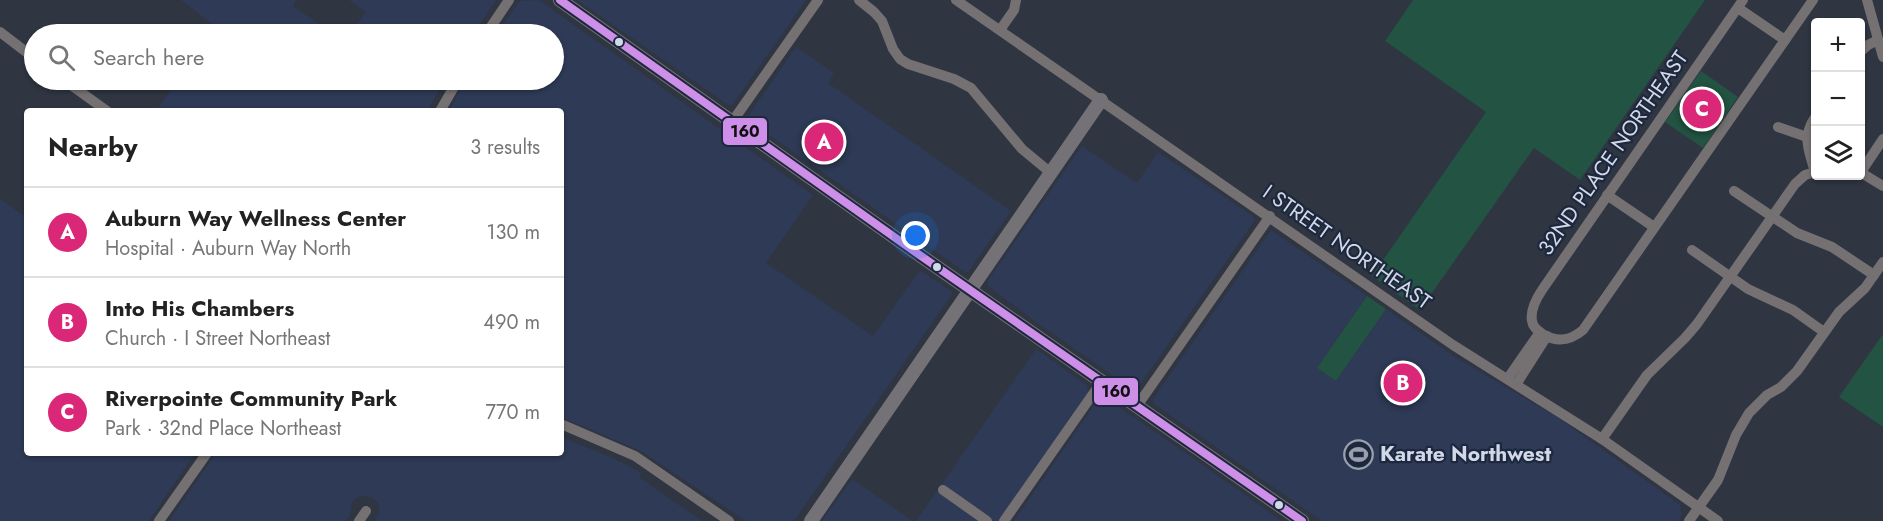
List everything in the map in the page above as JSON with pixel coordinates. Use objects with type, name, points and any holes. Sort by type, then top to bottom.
[{"type":"main road","points":[[560,0],[1302,521]]},
{"type":"main road","points":[[811,521],[1101,100]]},
{"type":"street","points":[[492,24],[508,0]]},
{"type":"street","points":[[732,122],[818,0]]},
{"type":"street","points":[[859,0],[882,21],[892,49],[900,59],[971,88],[1022,150],[1051,173]]},
{"type":"street","name":"I STREET NORTHEAST","points":[[956,0],[1453,345],[1602,439],[1718,521]]},
{"type":"street","points":[[1000,30],[1014,10],[1016,0]]},
{"type":"street","points":[[1512,381],[1544,334],[1560,341],[1567,340],[1583,330],[1813,0]]},
{"type":"street","points":[[1867,0],[1883,57]]},
{"type":"street","points":[[1740,4],[1785,40]]},
{"type":"street","name":"32ND PLACE NORTHEAST","points":[[1544,334],[1533,325],[1536,299],[1740,4]]},
{"type":"street","points":[[0,32],[24,50]]},
{"type":"street","points":[[1865,48],[1878,40]]},
{"type":"street","points":[[78,90],[103,108]]},
{"type":"street","points":[[442,108],[452,90]]},
{"type":"street","points":[[1811,123],[1807,137],[1811,154]]},
{"type":"street","points":[[1778,127],[1807,137]]},
{"type":"street","points":[[1865,166],[1883,139]]},
{"type":"street","points":[[1602,439],[1640,383],[1690,332],[1797,182],[1811,173]]},
{"type":"street","points":[[1865,175],[1883,186]]},
{"type":"street","points":[[1734,191],[1797,233],[1832,248],[1874,275]]},
{"type":"street","points":[[1607,195],[1654,227]]},
{"type":"street","points":[[1137,406],[1270,216]]},
{"type":"street","points":[[1692,250],[1765,299],[1793,310],[1824,332]]},
{"type":"street","points":[[1689,521],[1718,480],[1736,435],[1749,413],[1767,395],[1792,376],[1839,312],[1865,288],[1883,262]]},
{"type":"street","points":[[1006,519],[1102,381]]},
{"type":"street","points":[[564,425],[635,456],[729,521]]},
{"type":"street","points":[[159,521],[205,456]]},
{"type":"street","points":[[943,490],[987,521]]},
{"type":"street","points":[[359,521],[366,511]]},
{"type":"shaded area","points":[[181,0],[296,0],[293,6],[319,24],[212,24]]},
{"type":"shaded area","points":[[349,0],[496,0],[480,24],[357,24],[366,12]]},
{"type":"shaded area","points":[[539,0],[813,195],[766,263],[873,336],[920,270],[951,291],[952,294],[794,521],[746,521],[641,451],[564,418],[564,108],[451,108],[461,90],[564,90],[564,24],[503,24],[520,1]]},
{"type":"shaded area","points":[[577,0],[806,0],[730,106]]},
{"type":"shaded area","points":[[796,47],[834,73],[828,83],[1011,211],[968,272],[749,121],[748,116]]},
{"type":"shaded area","points":[[171,90],[439,90],[429,108],[158,108]]},
{"type":"shaded area","points":[[1082,146],[1137,183],[1158,152],[1253,216],[1255,220],[1137,389],[1133,390],[988,286],[988,280]]},
{"type":"shaded area","points":[[0,199],[24,216],[24,456],[193,456],[149,521],[0,521]]},
{"type":"shaded area","points":[[1271,230],[1367,296],[1317,368],[1336,381],[1386,309],[1455,357],[1557,417],[1680,505],[1682,515],[1678,521],[1322,521],[1154,404],[1153,399]]},
{"type":"shaded area","points":[[1036,349],[1087,385],[1088,393],[1003,515],[1011,521],[916,521]]},
{"type":"shaded area","points":[[1101,395],[1183,451],[1282,521],[1014,521]]},
{"type":"shaded area","points":[[564,438],[613,458],[642,473],[639,477],[702,521],[375,521],[380,510],[378,503],[373,498],[363,496],[352,502],[350,516],[346,521],[169,521],[214,456],[564,456]]},
{"type":"shaded area","points":[[852,479],[913,521],[822,521]]},
{"type":"green space","points":[[1413,0],[1705,0],[1580,180],[1534,148],[1420,310],[1372,276],[1486,112],[1385,41]]},
{"type":"green space","points":[[1701,71],[1738,97],[1703,148],[1665,122]]},
{"type":"green space","points":[[1367,296],[1386,309],[1336,381],[1317,368]]},
{"type":"green space","points":[[1883,334],[1883,427],[1839,397]]},
{"type":"transit line","name":"160","points":[[560,0],[921,256],[1302,521]]},
{"type":"place","name":"Riverpointe Community Park","points":[[1702,109]]},
{"type":"place","name":"Auburn Way Wellness Center","points":[[824,142]]},
{"type":"place","name":"Into His Chambers","points":[[1403,383]]},
{"type":"place","name":"Karate Northwest","points":[[1359,454]]}]
